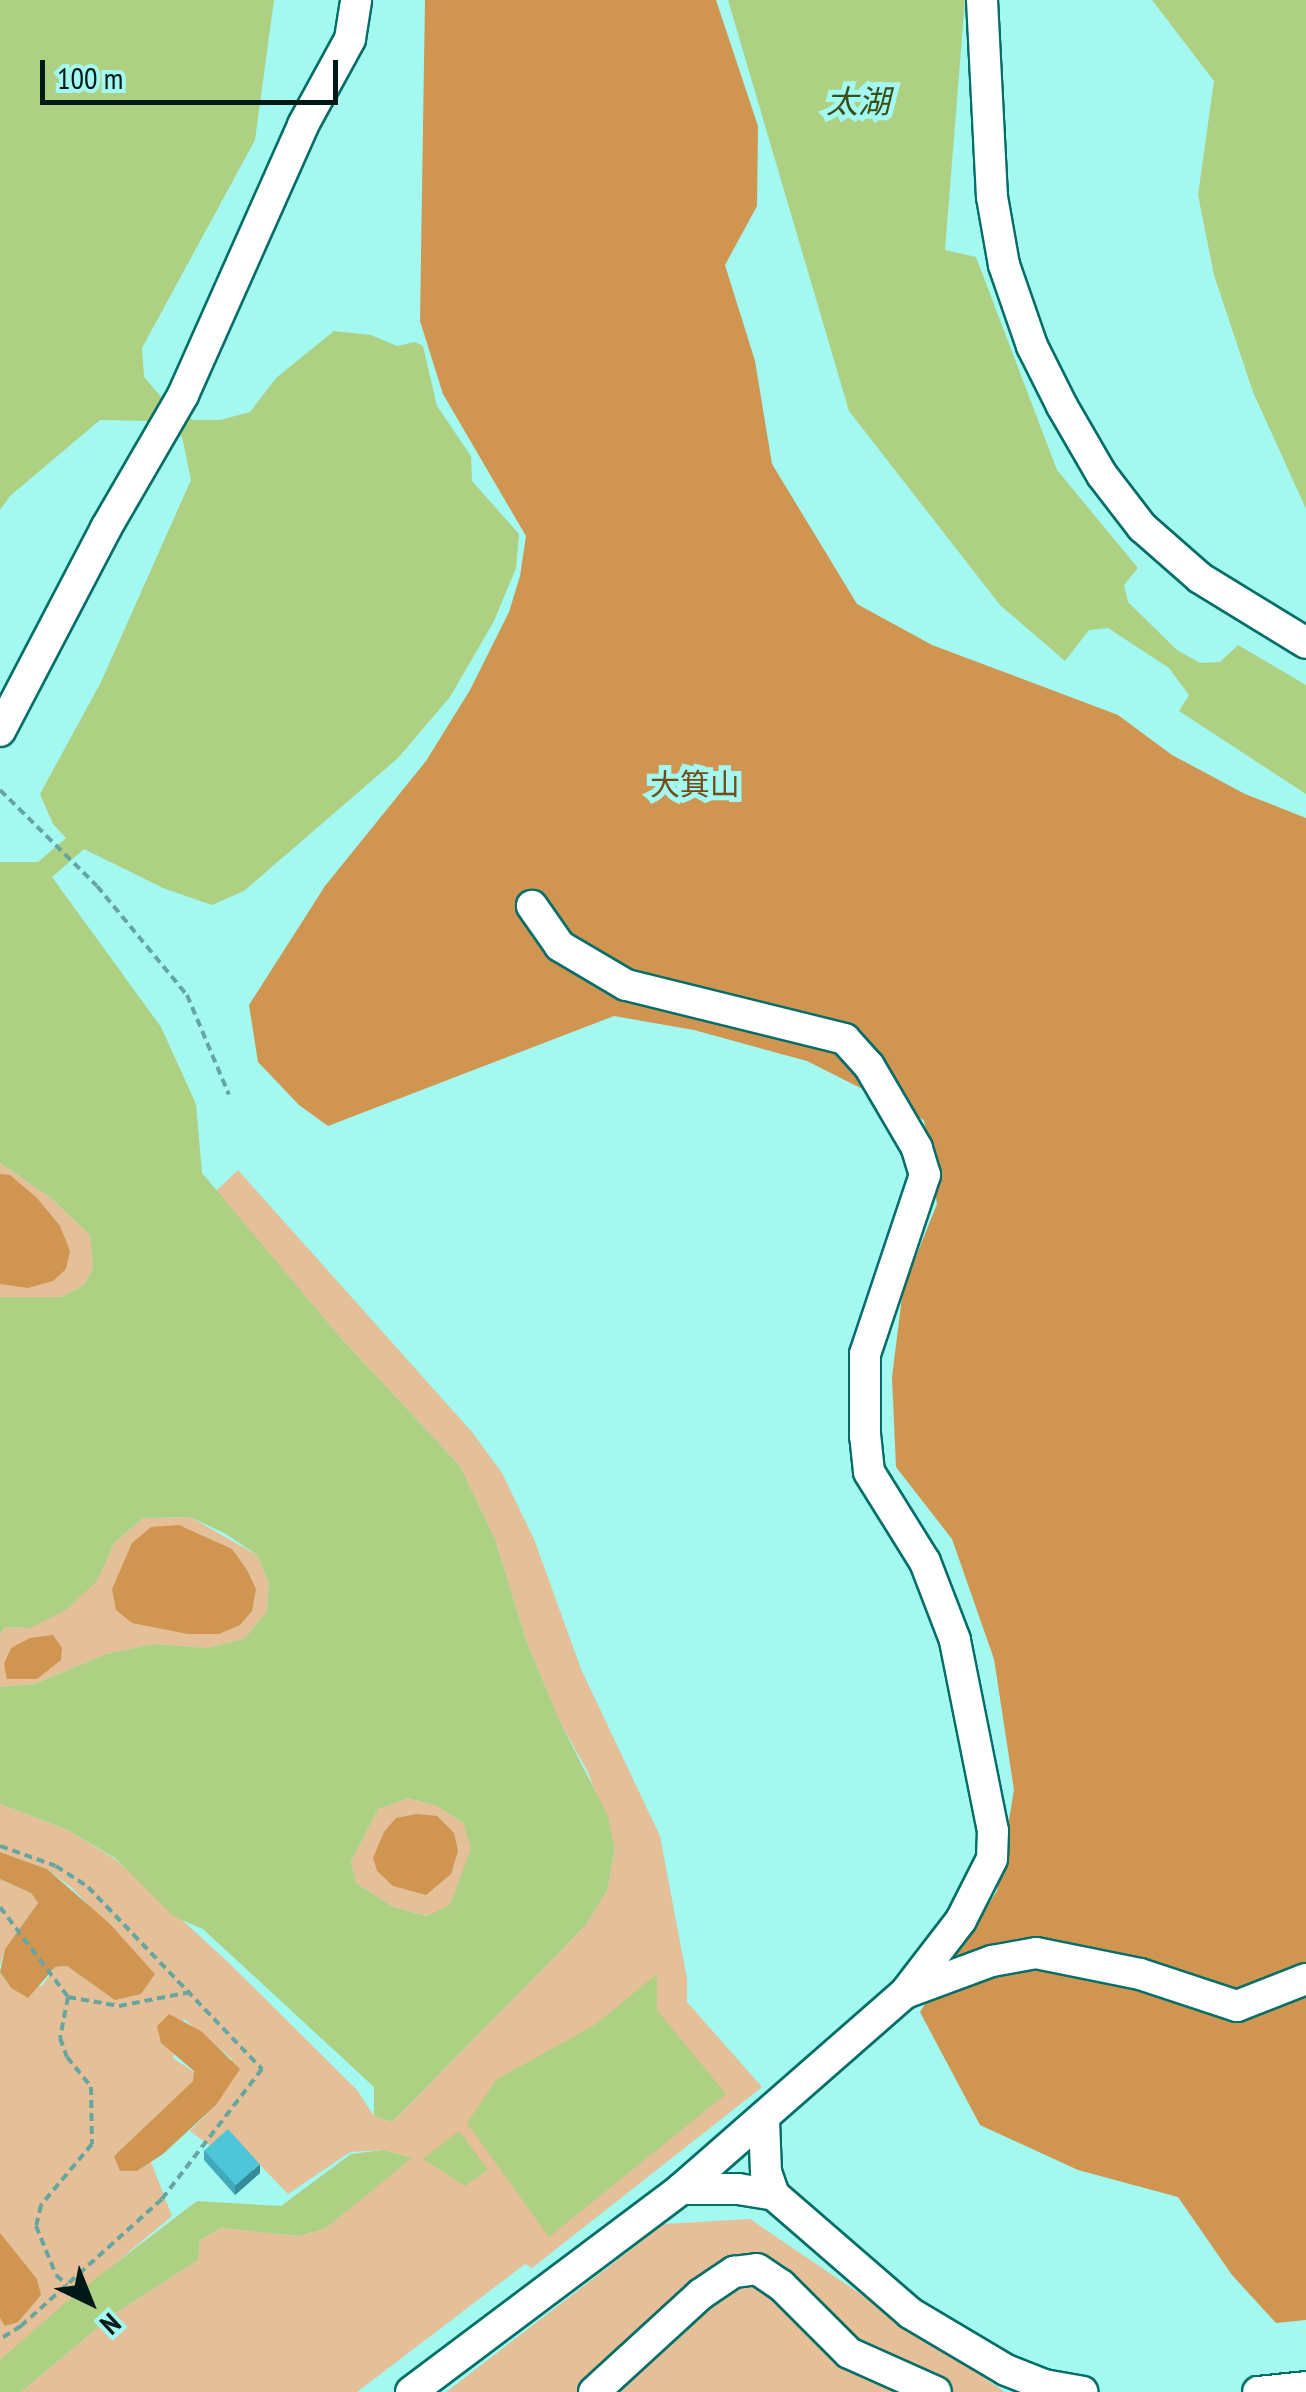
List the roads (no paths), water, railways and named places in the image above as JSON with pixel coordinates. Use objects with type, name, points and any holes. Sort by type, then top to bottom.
[{"type":"street","points":[[0,732],[183,395],[303,126],[350,39],[356,0]]},
{"type":"street","points":[[982,0],[992,196],[1004,265],[1032,346],[1062,406],[1102,475],[1142,526],[1200,578],[1306,643]]},
{"type":"street","points":[[411,2392],[681,2189],[905,1993],[938,1954],[982,1884],[992,1859],[993,1831],[955,1640],[925,1562],[869,1472],[865,1436],[865,1354],[925,1175],[917,1148],[869,1066],[845,1039],[626,985],[560,946],[532,906]]},
{"type":"street","points":[[905,1993],[992,1961],[1036,1953],[1140,1974],[1237,2006],[1306,1979]]},
{"type":"street","points":[[764,2120],[766,2172],[774,2195]]},
{"type":"street","points":[[681,2189],[738,2188],[774,2195],[910,2312],[1006,2370],[1044,2385],[1082,2392]]},
{"type":"street","points":[[594,2392],[700,2294],[734,2272],[757,2268],[781,2285],[849,2353],[936,2392]]},
{"type":"street","points":[[1258,2392],[1306,2387]]},
{"type":"water","points":[[0,0],[274,0],[255,140],[142,348],[144,377],[162,398],[193,420],[220,420],[250,412],[276,378],[334,331],[371,335],[397,346],[415,342],[423,346],[437,406],[471,456],[472,481],[519,534],[516,568],[494,621],[450,697],[398,758],[244,891],[212,905],[163,888],[84,849],[52,877],[161,1027],[196,1104],[202,1173],[340,1337],[460,1466],[495,1539],[526,1640],[560,1722],[608,1816],[615,1848],[607,1891],[584,1927],[392,2122],[374,2116],[374,2087],[203,1929],[173,1916],[115,1858],[68,1830],[0,1804],[0,1687],[34,1684],[107,1654],[154,1644],[207,1648],[244,1639],[267,1611],[269,1583],[257,1555],[226,1534],[190,1517],[143,1518],[115,1542],[97,1581],[66,1610],[30,1628],[5,1627],[0,1634],[0,1297],[62,1297],[84,1285],[93,1269],[90,1235],[51,1198],[0,1163],[0,862],[38,862],[66,838],[53,824],[40,794],[101,682],[191,480],[182,437],[148,421],[100,420],[10,496],[0,510]],"holes":[[[408,1798],[437,1806],[463,1823],[471,1848],[450,1905],[427,1916],[393,1907],[356,1883],[351,1862],[378,1809]]]},
{"type":"water","name":"太湖","points":[[728,0],[965,0],[945,250],[976,257],[1057,470],[1138,568],[1124,585],[1128,602],[1177,650],[1200,663],[1220,662],[1238,645],[1306,685],[1306,794],[1179,711],[1189,695],[1169,668],[1108,628],[1089,630],[1065,661],[1000,605],[849,411]]},
{"type":"water","points":[[1152,0],[1306,0],[1306,509],[1253,392],[1214,275],[1198,195],[1214,81]]},
{"type":"water","points":[[657,1974],[657,2010],[726,2094],[549,2237],[467,2123],[496,2080],[596,2024]]},
{"type":"water","points":[[459,2131],[488,2170],[465,2186],[423,2159]]},
{"type":"water","points":[[384,2150],[412,2158],[326,2228],[299,2236],[221,2228],[200,2240],[198,2260],[114,2314],[21,2392],[0,2392],[0,2360],[74,2295],[197,2201],[281,2206],[351,2154]]},
{"type":"park label","name":"大箕山","points":[[695,784]]}]
